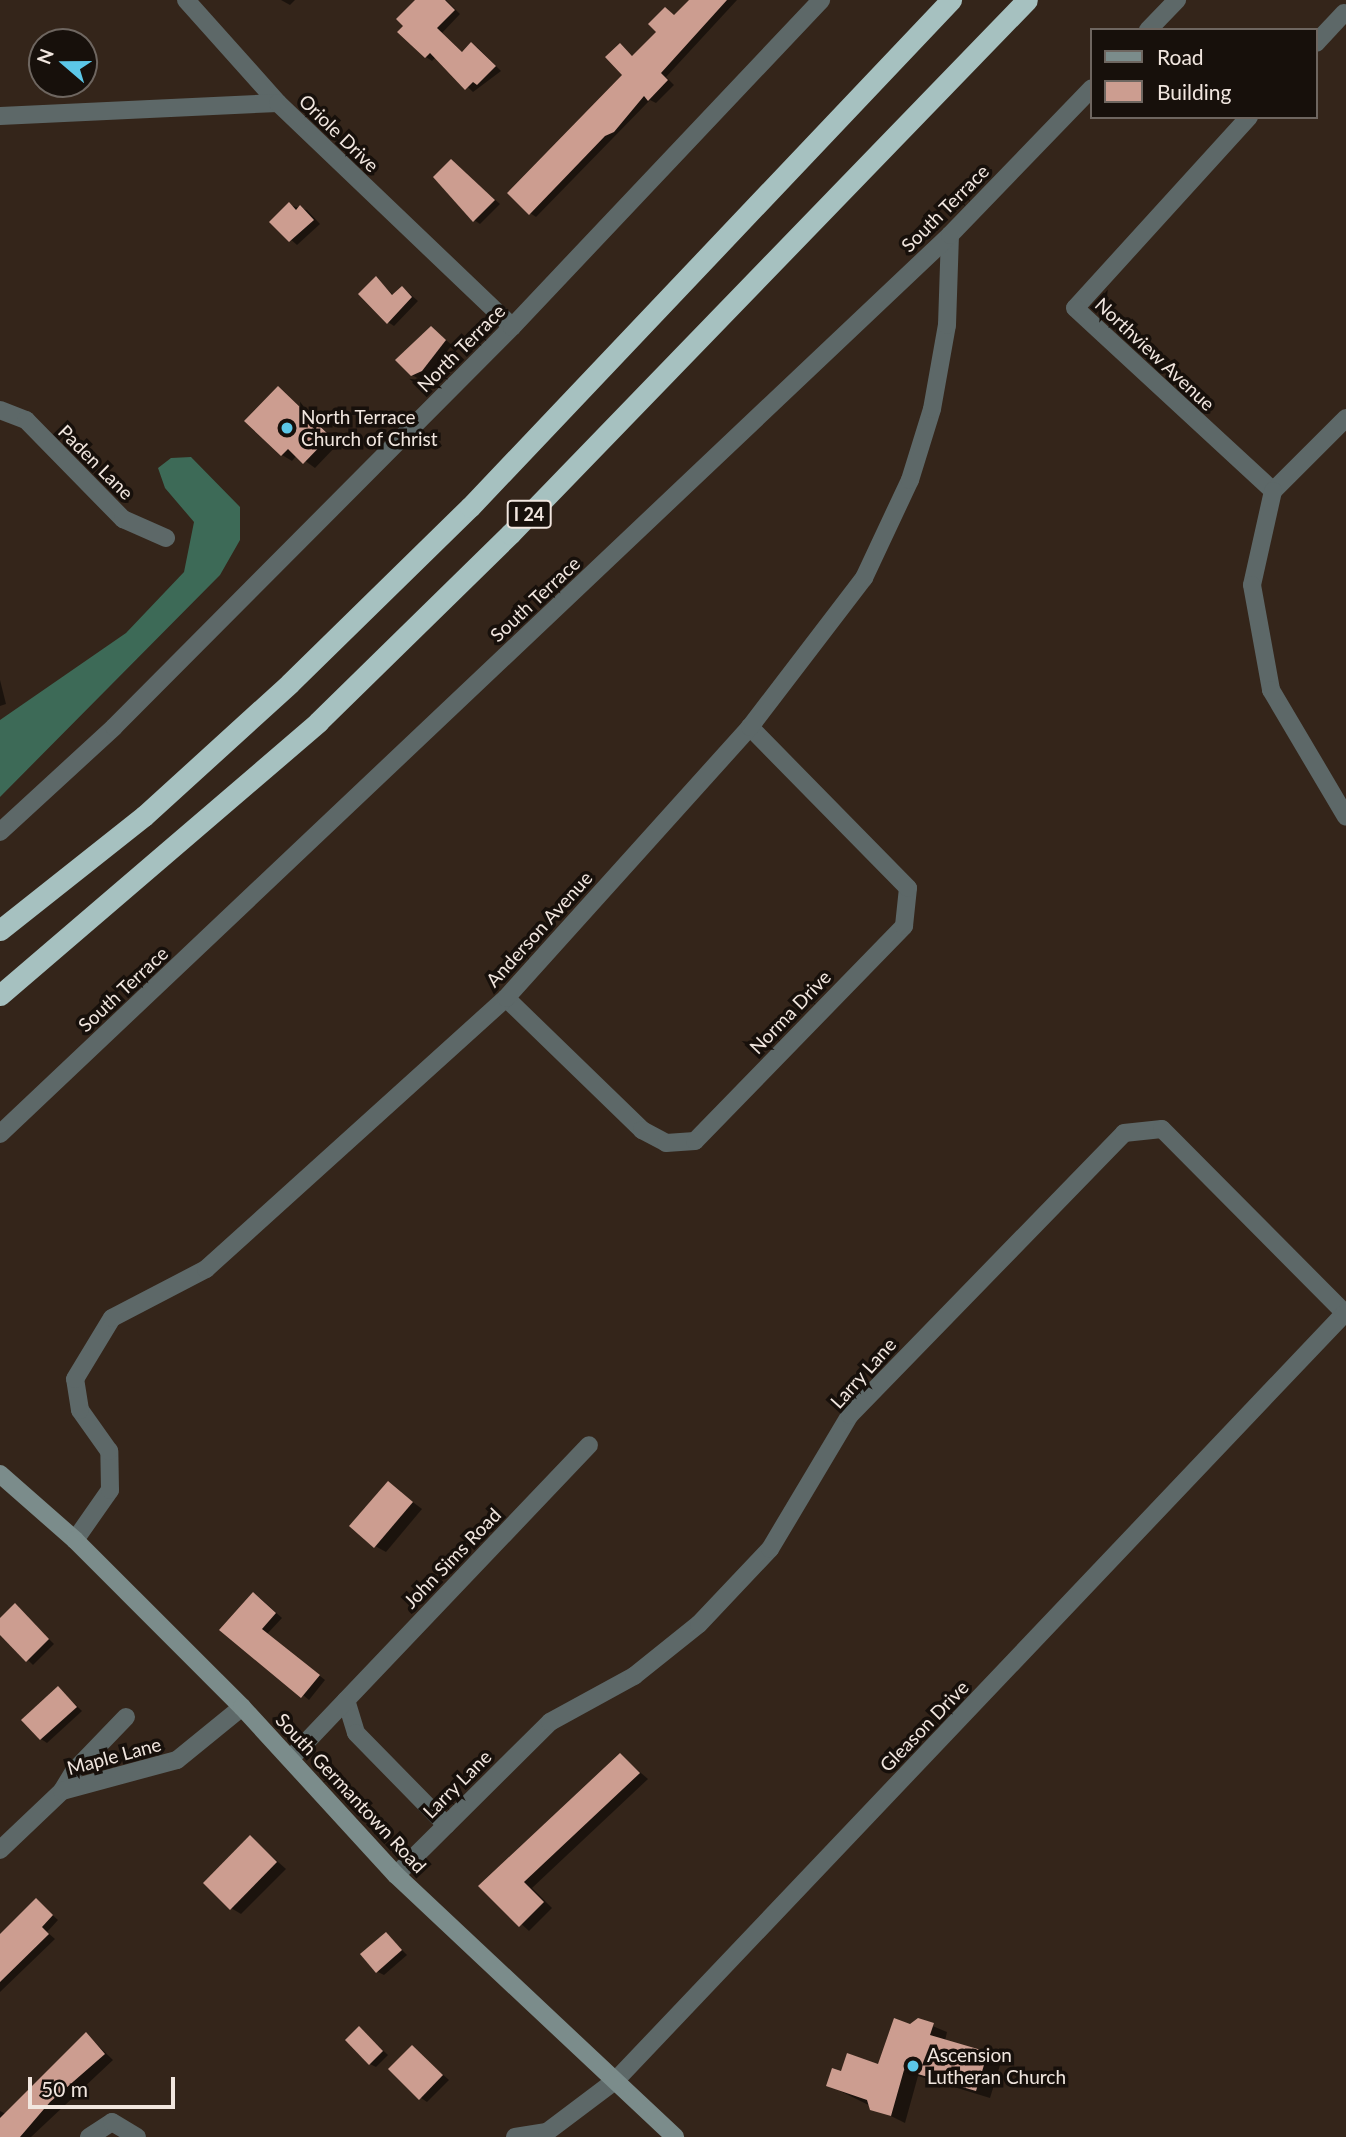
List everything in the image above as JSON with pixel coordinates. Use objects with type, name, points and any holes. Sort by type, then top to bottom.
[{"type":"highway","name":"I 24","points":[[0,930],[154,807],[290,683],[450,527],[951,0]]},
{"type":"highway","name":"I 24","points":[[0,995],[318,722],[510,534],[1027,0]]},
{"type":"main road","name":"South Germantown Road","points":[[0,1474],[75,1540],[242,1707],[396,1875],[675,2137]]},
{"type":"street","points":[[186,0],[278,103]]},
{"type":"street","name":"North Terrace","points":[[0,832],[114,727],[512,327],[821,0]]},
{"type":"street","points":[[1150,28],[1177,0]]},
{"type":"street","points":[[1318,41],[1345,14],[1331,0]]},
{"type":"street","name":"South Terrace","points":[[0,1134],[950,235],[1090,90]]},
{"type":"street","name":"Oriole Drive","points":[[0,116],[278,103],[512,327]]},
{"type":"street","name":"Northview Avenue","points":[[1247,119],[1075,308],[1273,492]]},
{"type":"street","name":"Anderson Avenue","points":[[75,1540],[110,1490],[109,1451],[80,1410],[75,1380],[112,1318],[206,1269],[506,998],[750,727],[864,578],[910,480],[932,409],[947,325],[950,235]]},
{"type":"street","name":"Paden Lane","points":[[0,410],[26,420],[123,519],[166,538]]},
{"type":"street","points":[[1346,418],[1273,492],[1252,585],[1271,690],[1346,817]]},
{"type":"street","name":"Norma Drive","points":[[506,998],[642,1130],[666,1143],[695,1141],[904,926],[908,888],[750,727]]},
{"type":"street","name":"Larry Lane","points":[[396,1875],[550,1721],[634,1676],[699,1624],[770,1549],[850,1415],[1124,1133],[1162,1129],[1345,1314]]},
{"type":"street","name":"Gleason Drive","points":[[515,2137],[547,2132],[616,2080],[1345,1314]]},
{"type":"street","name":"John Sims Road","points":[[291,1758],[589,1445]]},
{"type":"street","points":[[346,1700],[356,1733],[446,1825]]},
{"type":"street","name":"Maple Lane","points":[[62,1791],[177,1760],[242,1707]]},
{"type":"street","name":"Maple Lane","points":[[0,1850],[62,1791],[74,1771],[126,1717]]},
{"type":"street","points":[[89,2137],[112,2122],[137,2137]]},
{"type":"green space","points":[[191,457],[240,507],[240,540],[220,575],[0,797],[0,720],[126,633],[184,572],[194,522],[165,488],[158,468],[171,458]]},
{"type":"building","points":[[415,0],[445,0],[455,10],[437,28],[462,52],[471,42],[496,66],[477,85],[473,82],[465,90],[430,53],[425,58],[397,32],[403,26],[396,19]]},
{"type":"building","points":[[689,0],[727,0],[661,73],[668,80],[648,101],[644,96],[614,132],[605,136],[529,215],[507,193],[622,75],[605,57],[620,43],[632,56],[656,32],[648,24],[665,7],[674,15]]},
{"type":"building","points":[[451,159],[495,200],[473,222],[433,177]]},
{"type":"building","points":[[289,202],[296,210],[300,205],[314,220],[289,242],[269,222]]},
{"type":"building","points":[[376,276],[392,295],[402,286],[412,297],[387,324],[358,294]]},
{"type":"building","points":[[431,326],[446,340],[422,371],[411,376],[395,360]]},
{"type":"building","name":"North Terrace Church of Christ","points":[[278,386],[330,436],[303,464],[288,449],[281,456],[244,421]]},
{"type":"building","points":[[388,1481],[413,1502],[374,1548],[349,1526]]},
{"type":"building","points":[[253,1592],[276,1613],[262,1629],[320,1675],[301,1698],[219,1630]]},
{"type":"building","points":[[15,1603],[49,1639],[26,1662],[0,1635],[0,1618]]},
{"type":"building","points":[[58,1686],[77,1707],[40,1740],[21,1720]]},
{"type":"building","points":[[620,1753],[640,1773],[524,1882],[544,1902],[519,1927],[478,1886]]},
{"type":"building","points":[[250,1835],[277,1862],[230,1910],[203,1883]]},
{"type":"building","points":[[36,1898],[53,1915],[42,1927],[49,1934],[0,1982],[0,1934]]},
{"type":"building","points":[[386,1932],[402,1950],[376,1973],[360,1954]]},
{"type":"building","name":"Ascension Lutheran Church","points":[[894,2018],[910,2024],[918,2018],[934,2023],[930,2035],[988,2052],[976,2091],[904,2070],[891,2116],[870,2110],[867,2100],[826,2086],[832,2068],[841,2071],[847,2053],[878,2064]]},
{"type":"building","points":[[359,2026],[383,2051],[369,2065],[345,2040]]},
{"type":"building","points":[[86,2032],[105,2054],[50,2102],[20,2137],[0,2137],[0,2118]]},
{"type":"building","points":[[412,2045],[443,2075],[419,2100],[388,2069]]},
{"type":"place","name":"North Terrace Church of Christ","points":[[287,428]]},
{"type":"place","name":"Ascension Lutheran Church","points":[[913,2066]]}]
